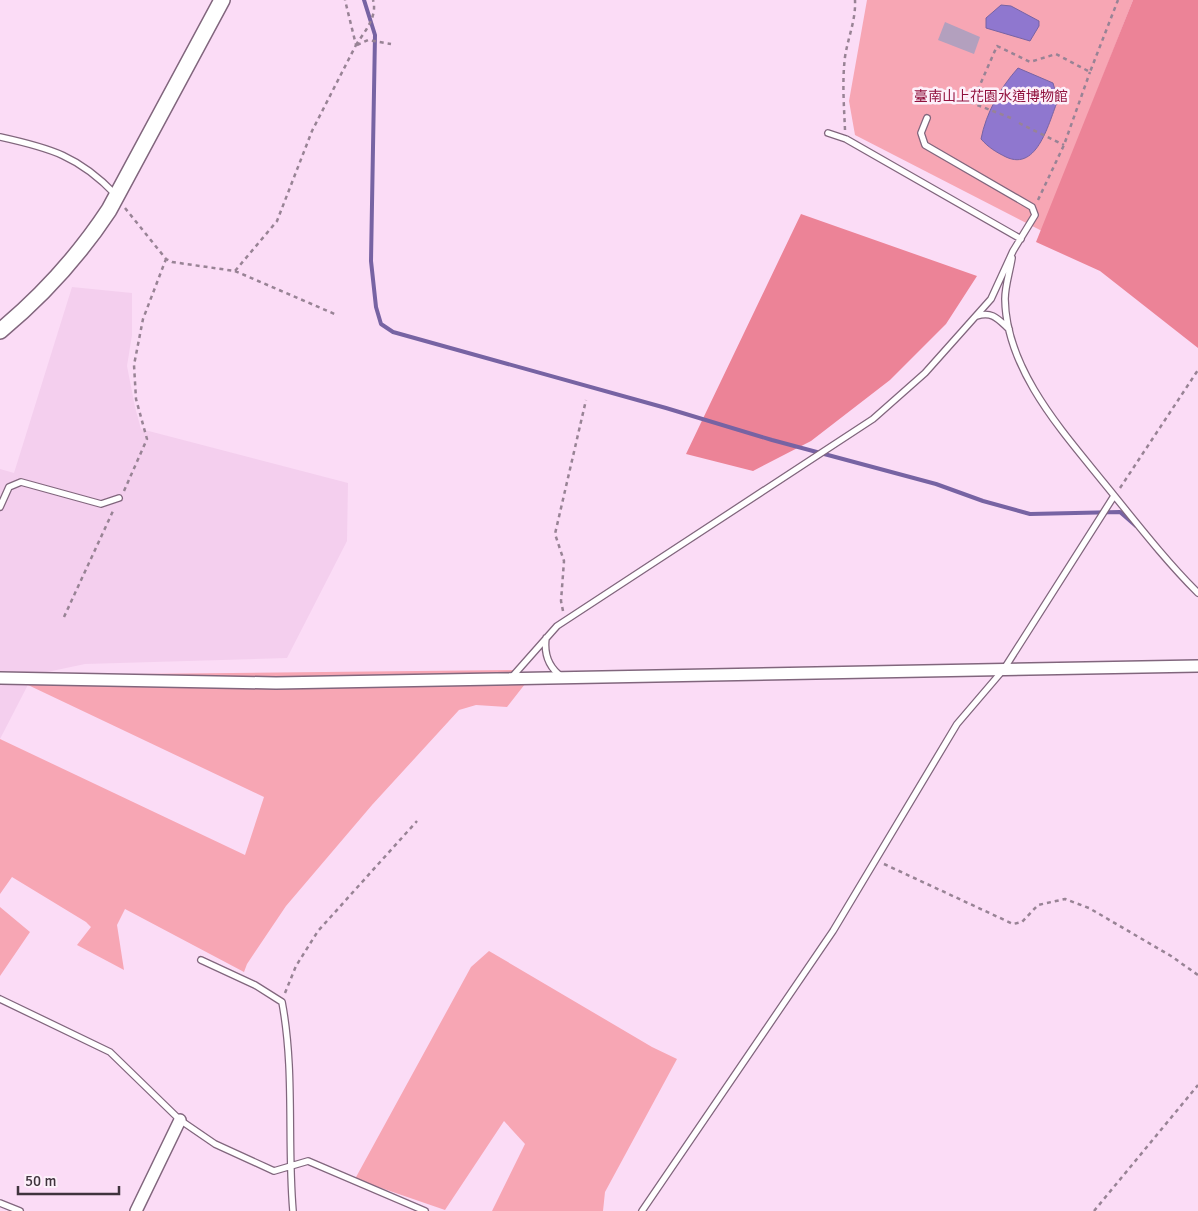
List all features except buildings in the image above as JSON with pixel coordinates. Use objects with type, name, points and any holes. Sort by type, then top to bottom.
[{"type":"main road","points":[[0,331],[61,271],[90,238],[116,195],[222,0]]},
{"type":"street","points":[[0,678],[276,683],[509,680],[636,674],[1198,666]]},
{"type":"street","points":[[136,1211],[180,1120]]},
{"type":"lane","points":[[509,680],[546,638],[566,620],[874,419],[926,373],[991,299],[1013,251],[1035,215],[1032,207],[925,145],[920,133],[926,118]]},
{"type":"lane","points":[[828,132],[846,139],[1021,239]]},
{"type":"lane","points":[[0,137],[41,146],[63,154],[96,174],[116,195]]},
{"type":"lane","points":[[1013,251],[1005,299],[1010,330],[1020,360],[1042,405],[1114,496],[1198,593]]},
{"type":"lane","points":[[975,317],[986,313],[993,315],[1010,330]]},
{"type":"lane","points":[[0,507],[8,487],[21,482],[101,504],[119,498]]},
{"type":"lane","points":[[642,1211],[828,938],[957,724],[1004,669],[1114,496]]},
{"type":"lane","points":[[546,638],[545,649],[547,658],[554,672],[563,678]]},
{"type":"lane","points":[[201,960],[255,985],[282,1002],[291,1074],[289,1166],[293,1211]]},
{"type":"lane","points":[[0,1000],[110,1052],[180,1120],[215,1144],[274,1171],[308,1162],[425,1211]]},
{"type":"lane","points":[[0,1203],[20,1211]]},
{"type":"path","points":[[345,0],[356,45]]},
{"type":"path","points":[[234,271],[277,221],[312,131],[356,45],[371,21],[375,8],[373,0]]},
{"type":"path","points":[[846,139],[843,89],[845,56],[856,15],[855,0]]},
{"type":"path","points":[[1032,207],[1038,199],[1064,145],[1118,0]]},
{"type":"path","points":[[356,45],[368,40],[391,44]]},
{"type":"path","points":[[1010,118],[972,102],[996,46],[1030,62],[1056,54],[1090,72]]},
{"type":"path","points":[[1018,123],[1064,145]]},
{"type":"path","points":[[116,195],[166,259],[172,262],[234,271],[337,315]]},
{"type":"path","points":[[64,616],[147,439],[136,399],[134,365],[143,318],[166,259]]},
{"type":"path","points":[[1114,496],[1198,370]]},
{"type":"path","points":[[566,620],[561,601],[564,561],[555,534],[586,400]]},
{"type":"path","points":[[282,1002],[296,966],[318,931],[417,821]]},
{"type":"path","points":[[871,868],[886,863],[1013,924],[1022,922],[1038,905],[1065,898],[1089,908],[1171,956],[1198,975]]},
{"type":"path","points":[[1094,1211],[1198,1085]]},
{"type":"shaded area","points":[[1133,0],[1198,0],[1198,348],[1100,271],[1036,242]]},
{"type":"shaded area","points":[[1001,5],[1011,6],[1039,21],[1039,26],[1030,41],[986,28],[986,18]]},
{"type":"shaded area","points":[[1018,68],[1053,83],[1058,100],[1041,142],[1026,157],[1017,160],[999,153],[981,139],[986,120],[995,101],[1005,84]]},
{"type":"shaded area","points":[[801,214],[977,276],[946,324],[890,380],[811,441],[753,471],[686,454]]},
{"type":"shaded area","points":[[72,287],[132,293],[132,335],[127,366],[141,429],[348,483],[347,541],[287,658],[85,664],[33,675],[0,739],[0,469],[14,473]]},
{"type":"green space","name":"臺南山上花園水道博物館","points":[[867,0],[1133,0],[1042,231],[855,135],[849,101]]},
{"type":"green space","points":[[519,670],[525,684],[507,707],[476,705],[459,710],[372,805],[286,906],[247,964],[244,972],[125,909],[117,925],[124,970],[77,945],[91,927],[86,922],[12,877],[0,894],[0,739],[245,855],[264,797],[28,685],[33,675]]},
{"type":"green space","points":[[0,907],[30,932],[0,976]]},
{"type":"green space","points":[[489,951],[652,1047],[677,1059],[605,1192],[603,1211],[492,1211],[525,1144],[504,1121],[445,1210],[355,1179],[471,967]]},
{"type":"waterway","points":[[364,0],[375,35],[371,261],[376,307],[381,324],[393,332],[666,408],[772,440],[936,484],[983,501],[1030,514],[1120,512],[1136,526]]}]
